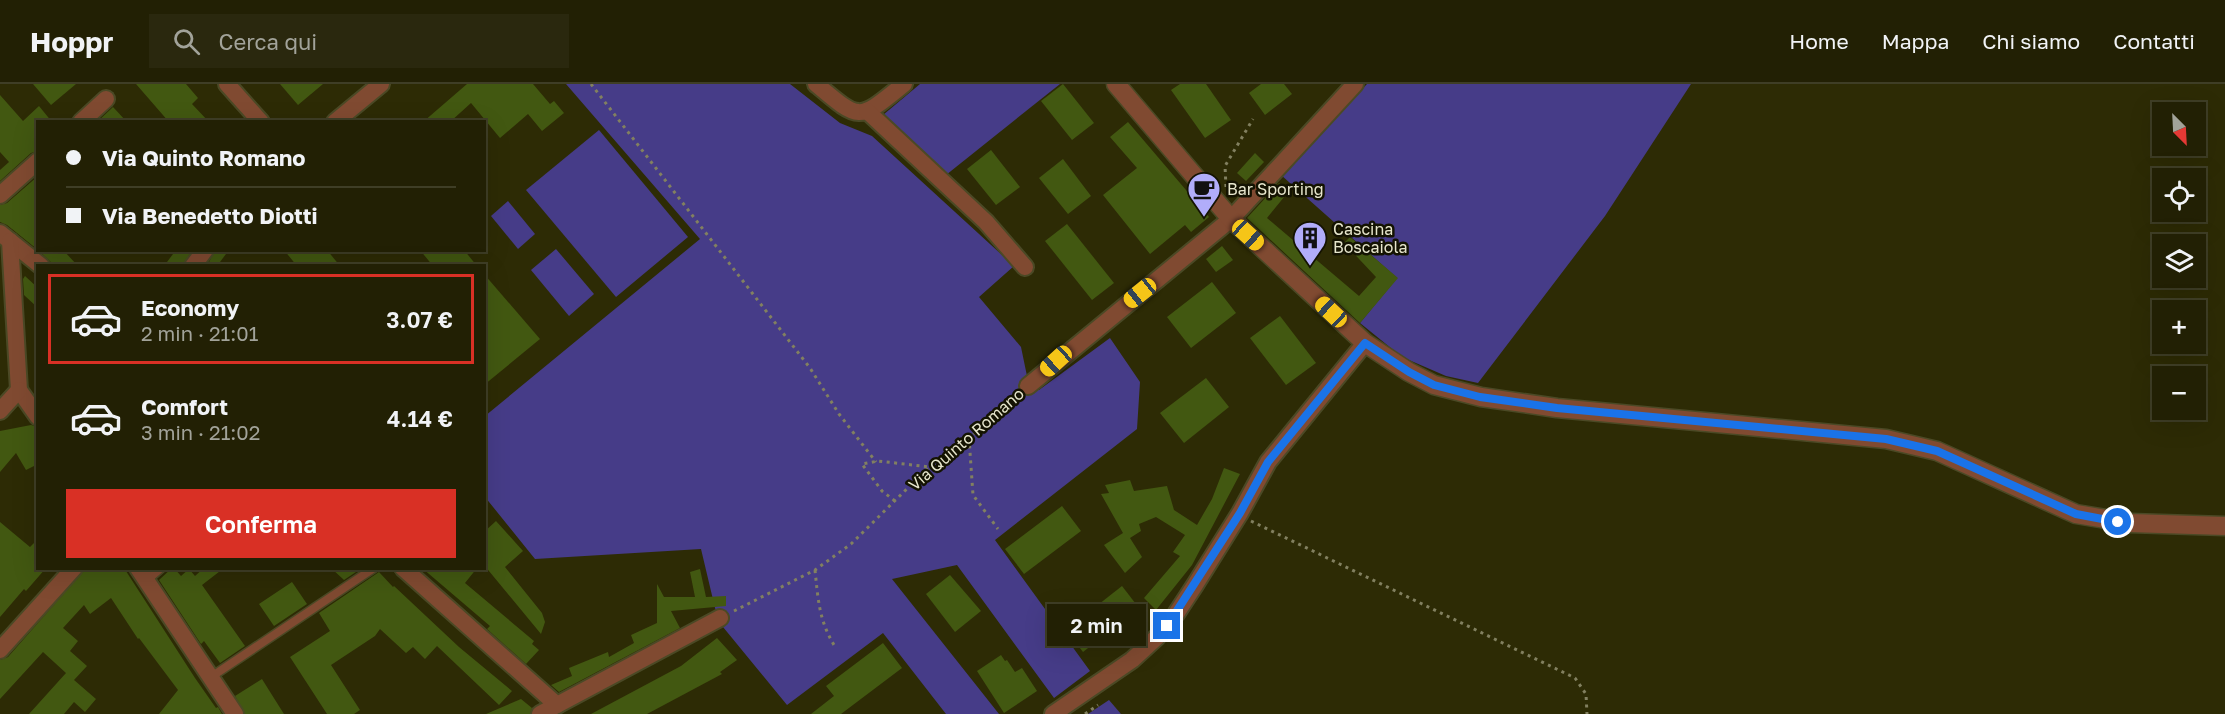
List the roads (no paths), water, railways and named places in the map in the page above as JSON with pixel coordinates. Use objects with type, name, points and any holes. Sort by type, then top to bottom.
[{"type":"street","points":[[227,84],[259,120]]},
{"type":"street","points":[[337,120],[381,84]]},
{"type":"street","points":[[816,84],[846,109],[858,113],[867,111],[904,84]]},
{"type":"street","points":[[1116,84],[1231,219],[1365,343],[1409,372],[1434,385],[1480,397],[1557,408],[1886,439],[1937,451],[2076,514],[2130,523],[2225,526]]},
{"type":"street","name":"Via Quinto Romano","points":[[1028,386],[1231,219],[1355,84]]},
{"type":"street","points":[[83,120],[106,99]]},
{"type":"street","points":[[867,111],[986,222],[1025,267]]},
{"type":"street","points":[[0,195],[36,163]]},
{"type":"street","points":[[5,237],[38,264]]},
{"type":"street","points":[[5,237],[19,390],[36,414]]},
{"type":"street","points":[[1053,714],[1132,660],[1157,637],[1176,614],[1240,513],[1268,462],[1365,343]]},
{"type":"street","points":[[0,411],[19,390]]},
{"type":"street","points":[[0,650],[72,570]]},
{"type":"street","points":[[405,570],[557,705]]},
{"type":"street","points":[[142,575],[236,714]]},
{"type":"street","points":[[540,714],[720,618]]},
{"type":"lane","points":[[211,677],[371,570]]},
{"type":"place","name":"Bar Sporting","points":[[1204,218]]},
{"type":"place","name":"Cascina Boscaiola","points":[[1310,267]]}]
